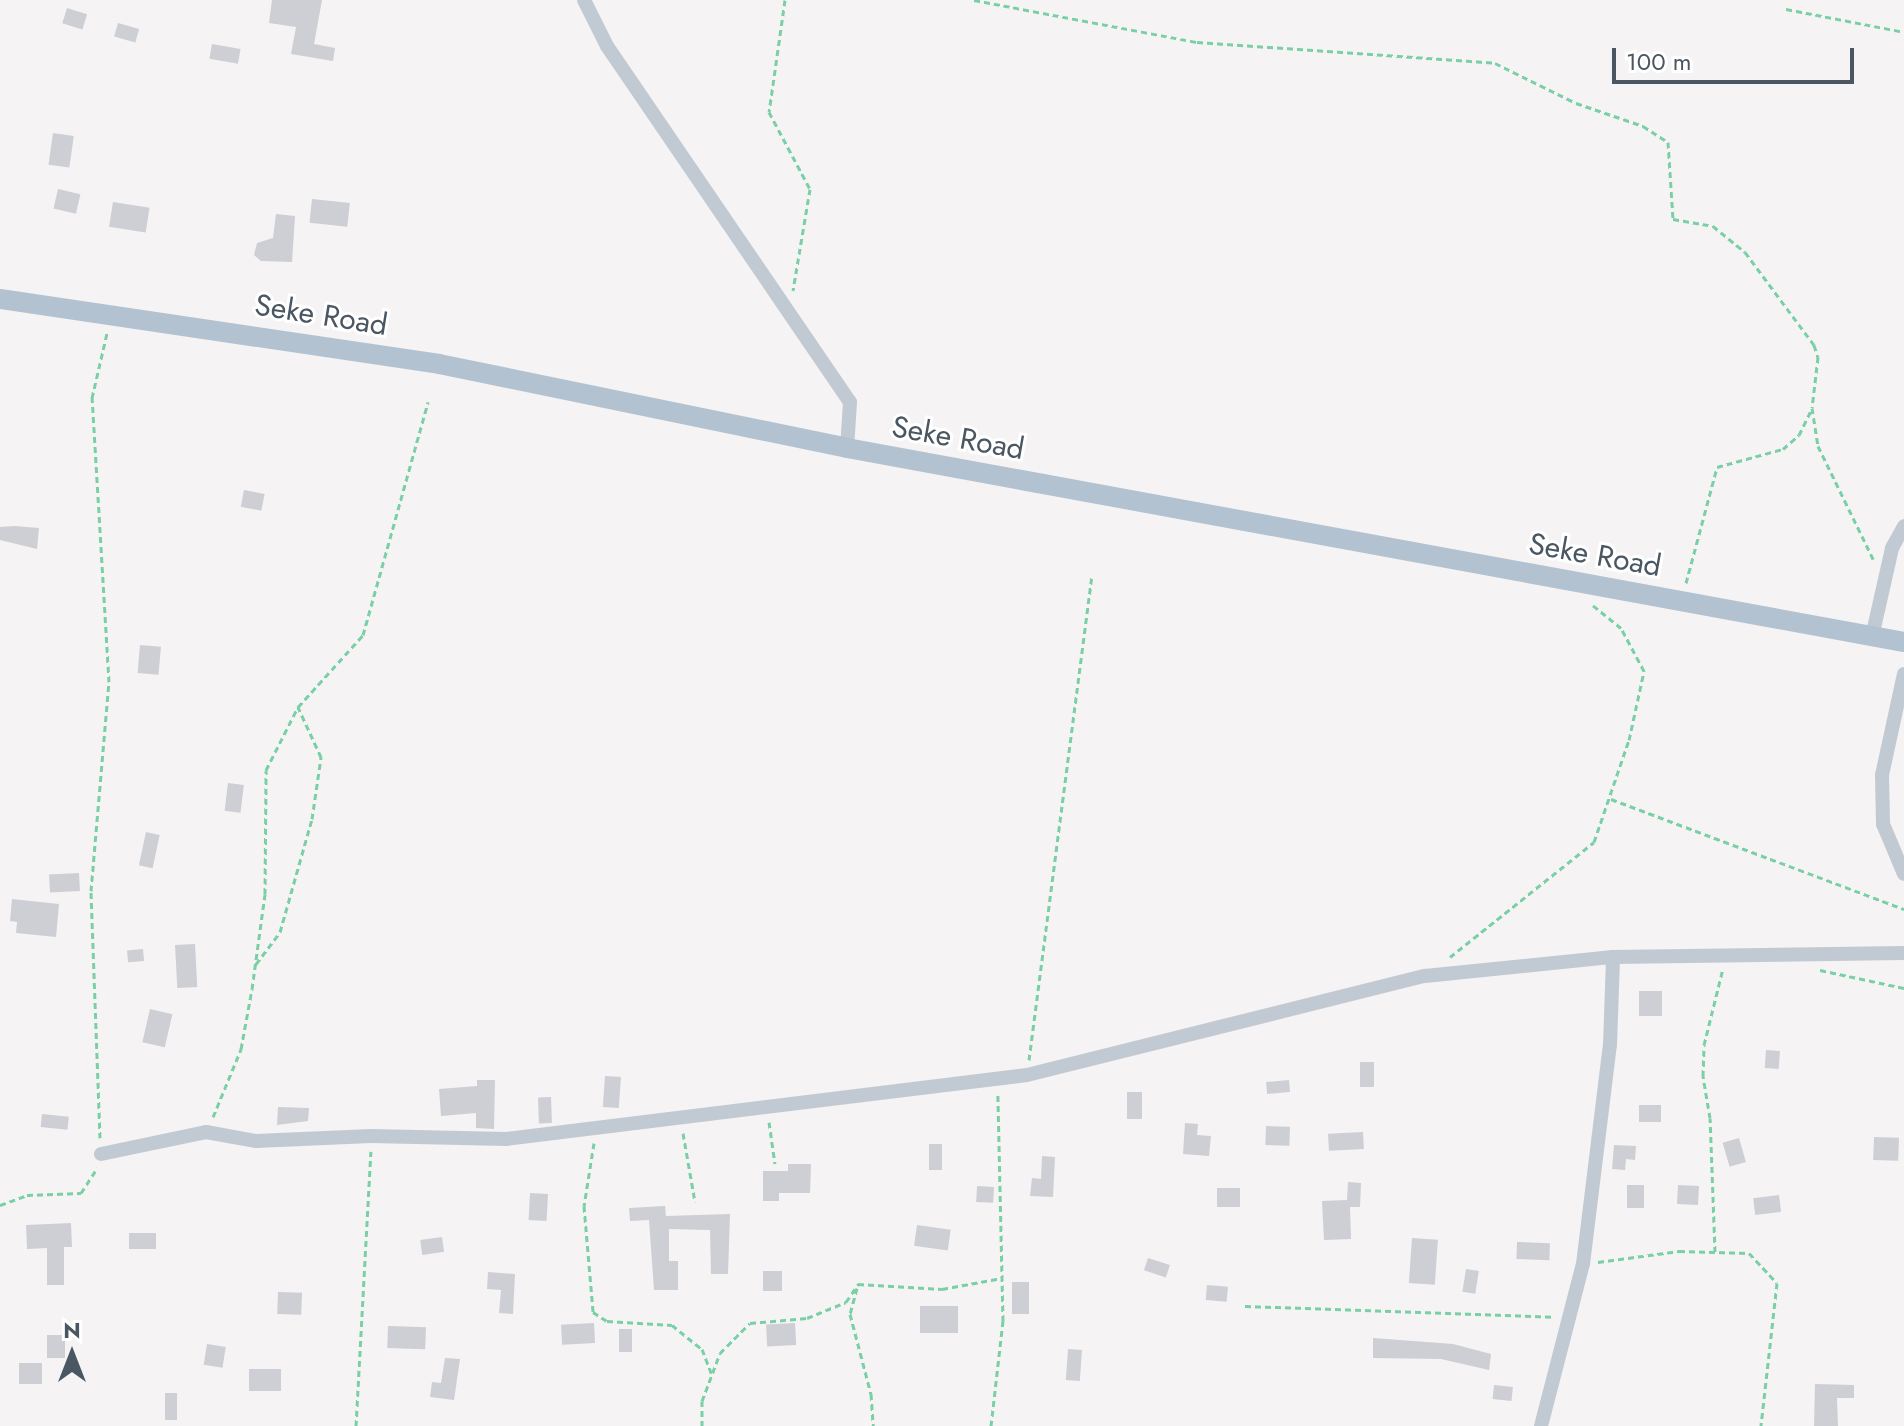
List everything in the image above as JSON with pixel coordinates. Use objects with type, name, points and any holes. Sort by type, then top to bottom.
[{"type":"main road","name":"Seke Road","points":[[0,299],[112,313],[439,364],[847,448],[1904,642]]},
{"type":"street","points":[[584,0],[607,46],[788,316],[850,402],[847,448]]},
{"type":"street","points":[[1872,637],[1884,580],[1904,526]]},
{"type":"street","points":[[1904,674],[1882,775],[1883,824],[1904,874]]},
{"type":"street","points":[[101,1154],[206,1132],[256,1141],[371,1136],[506,1139],[1027,1075],[1425,976],[1613,957],[1904,953]]},
{"type":"street","points":[[1541,1426],[1583,1264],[1610,1045],[1613,957]]},
{"type":"path","points":[[785,0],[769,112],[810,189],[788,316]]},
{"type":"path","points":[[974,0],[1197,42],[1495,63],[1576,103],[1643,126],[1668,142],[1673,219],[1713,226],[1745,252],[1814,345],[1818,357],[1812,408],[1818,446],[1884,580]]},
{"type":"path","points":[[1786,9],[1904,32]]},
{"type":"path","points":[[0,1205],[27,1195],[81,1193],[101,1154],[91,891],[109,682],[92,398],[112,313]]},
{"type":"path","points":[[206,1132],[241,1049],[255,966],[265,894],[266,770],[298,707],[363,635],[428,402]]},
{"type":"path","points":[[1681,602],[1717,467],[1783,449],[1799,435],[1812,408]]},
{"type":"path","points":[[1027,1075],[1092,576]]},
{"type":"path","points":[[1425,976],[1594,842],[1611,799],[1644,671],[1621,628],[1586,599]]},
{"type":"path","points":[[255,966],[280,932],[312,819],[321,757],[298,707]]},
{"type":"path","points":[[1611,799],[1904,909]]},
{"type":"path","points":[[1715,1252],[1710,1118],[1703,1076],[1704,1045],[1726,957]]},
{"type":"path","points":[[1817,969],[1904,988]]},
{"type":"path","points":[[991,1426],[1003,1321],[998,1078]]},
{"type":"path","points":[[767,1106],[775,1164]]},
{"type":"path","points":[[681,1117],[695,1202]]},
{"type":"path","points":[[597,1127],[584,1206],[593,1312],[607,1321],[672,1325],[702,1349],[712,1376]]},
{"type":"path","points":[[356,1426],[371,1136]]},
{"type":"path","points":[[1583,1264],[1679,1251],[1749,1253],[1777,1283],[1761,1426]]},
{"type":"path","points":[[858,1284],[942,1289],[1002,1278]]},
{"type":"path","points":[[702,1426],[702,1401],[720,1353],[750,1323],[807,1318],[846,1302],[858,1284]]},
{"type":"path","points":[[858,1284],[850,1314],[871,1394],[873,1426]]},
{"type":"path","points":[[1245,1306],[1568,1318]]},
{"type":"building","points":[[272,0],[322,0],[314,44],[335,48],[333,61],[291,54],[296,27],[269,23]]},
{"type":"building","points":[[67,8],[87,14],[82,29],[62,23]]},
{"type":"building","points":[[118,23],[139,29],[135,43],[114,36]]},
{"type":"building","points":[[212,44],[241,49],[238,64],[209,59]]},
{"type":"building","points":[[53,133],[74,136],[69,168],[49,165]]},
{"type":"building","points":[[58,189],[80,194],[76,214],[54,208]]},
{"type":"building","points":[[312,199],[350,203],[347,227],[309,223]]},
{"type":"building","points":[[113,202],[150,208],[146,232],[109,227]]},
{"type":"building","points":[[276,214],[295,216],[292,262],[261,261],[254,255],[257,243],[273,238]]},
{"type":"building","points":[[244,490],[265,494],[261,511],[241,507]]},
{"type":"building","points":[[0,527],[39,528],[37,549],[0,540]]},
{"type":"building","points":[[140,645],[161,647],[158,675],[138,673]]},
{"type":"building","points":[[228,783],[244,785],[240,813],[225,811]]},
{"type":"building","points":[[146,832],[160,835],[153,868],[139,865]]},
{"type":"building","points":[[79,873],[80,891],[50,893],[49,875]]},
{"type":"building","points":[[12,899],[59,904],[56,937],[16,933],[17,922],[10,921]]},
{"type":"building","points":[[195,944],[197,987],[177,988],[175,945]]},
{"type":"building","points":[[143,949],[144,961],[128,962],[127,950]]},
{"type":"building","points":[[1639,991],[1662,991],[1662,1016],[1639,1016]]},
{"type":"building","points":[[150,1009],[172,1014],[165,1047],[142,1042]]},
{"type":"building","points":[[1766,1050],[1780,1051],[1779,1069],[1765,1068]]},
{"type":"building","points":[[1360,1062],[1374,1062],[1374,1087],[1360,1087]]},
{"type":"building","points":[[605,1076],[621,1077],[619,1108],[603,1107]]},
{"type":"building","points":[[477,1080],[495,1080],[494,1129],[476,1128],[476,1113],[441,1116],[439,1089],[477,1086]]},
{"type":"building","points":[[1289,1080],[1290,1092],[1267,1094],[1266,1082]]},
{"type":"building","points":[[1127,1092],[1142,1092],[1142,1119],[1127,1119]]},
{"type":"building","points":[[538,1097],[551,1097],[552,1123],[539,1123]]},
{"type":"building","points":[[1639,1105],[1661,1105],[1661,1122],[1639,1122]]},
{"type":"building","points":[[278,1107],[309,1108],[308,1121],[277,1125]]},
{"type":"building","points":[[42,1114],[69,1117],[67,1130],[41,1127]]},
{"type":"building","points":[[1185,1123],[1198,1124],[1197,1135],[1211,1136],[1209,1156],[1183,1154]]},
{"type":"building","points":[[1266,1126],[1290,1127],[1289,1146],[1265,1145]]},
{"type":"building","points":[[1363,1132],[1364,1149],[1329,1151],[1328,1134]]},
{"type":"building","points":[[1874,1137],[1899,1138],[1898,1161],[1873,1160]]},
{"type":"building","points":[[1739,1138],[1746,1162],[1730,1167],[1723,1143]]},
{"type":"building","points":[[929,1144],[942,1144],[942,1170],[929,1170]]},
{"type":"building","points":[[1614,1145],[1636,1146],[1635,1160],[1626,1159],[1625,1170],[1612,1169]]},
{"type":"building","points":[[1042,1156],[1055,1157],[1053,1197],[1030,1196],[1032,1178],[1041,1179]]},
{"type":"building","points":[[788,1164],[811,1164],[810,1193],[779,1193],[779,1201],[763,1201],[763,1171],[788,1171]]},
{"type":"building","points":[[1348,1182],[1361,1183],[1360,1207],[1350,1207],[1351,1239],[1324,1240],[1322,1201],[1347,1200]]},
{"type":"building","points":[[1627,1185],[1644,1185],[1644,1208],[1627,1208]]},
{"type":"building","points":[[1678,1185],[1699,1186],[1698,1205],[1677,1204]]},
{"type":"building","points":[[977,1186],[994,1187],[993,1203],[976,1202]]},
{"type":"building","points":[[1217,1188],[1240,1188],[1240,1207],[1217,1207]]},
{"type":"building","points":[[530,1193],[548,1194],[547,1221],[529,1220]]},
{"type":"building","points":[[1779,1195],[1781,1212],[1755,1215],[1753,1198]]},
{"type":"building","points":[[665,1206],[666,1216],[730,1214],[728,1274],[711,1274],[710,1230],[669,1229],[669,1261],[678,1261],[678,1290],[654,1290],[649,1220],[630,1221],[629,1208]]},
{"type":"building","points":[[71,1223],[72,1247],[64,1247],[64,1285],[47,1285],[47,1248],[27,1249],[26,1225]]},
{"type":"building","points":[[917,1225],[951,1230],[948,1251],[914,1246]]},
{"type":"building","points":[[129,1233],[156,1233],[156,1249],[129,1249]]},
{"type":"building","points":[[442,1237],[444,1252],[422,1255],[420,1240]]},
{"type":"building","points":[[1412,1238],[1438,1240],[1435,1285],[1409,1283]]},
{"type":"building","points":[[1517,1242],[1550,1243],[1549,1260],[1516,1259]]},
{"type":"building","points":[[1148,1258],[1170,1265],[1166,1277],[1144,1270]]},
{"type":"building","points":[[1466,1269],[1479,1271],[1475,1294],[1462,1292]]},
{"type":"building","points":[[763,1271],[782,1271],[782,1291],[763,1291]]},
{"type":"building","points":[[488,1272],[515,1274],[513,1314],[499,1313],[501,1290],[487,1289]]},
{"type":"building","points":[[1012,1282],[1029,1282],[1029,1314],[1012,1314]]},
{"type":"building","points":[[1207,1285],[1228,1287],[1227,1302],[1206,1300]]},
{"type":"building","points":[[278,1292],[302,1293],[301,1315],[277,1314]]},
{"type":"building","points":[[920,1306],[958,1306],[958,1333],[920,1333]]},
{"type":"building","points":[[594,1323],[595,1343],[562,1345],[561,1325]]},
{"type":"building","points":[[795,1323],[796,1345],[767,1346],[766,1325]]},
{"type":"building","points":[[388,1326],[426,1327],[425,1349],[387,1348]]},
{"type":"building","points":[[619,1329],[632,1329],[632,1352],[619,1352]]},
{"type":"building","points":[[47,1335],[65,1335],[65,1358],[47,1358]]},
{"type":"building","points":[[1373,1338],[1453,1344],[1491,1354],[1489,1370],[1441,1359],[1373,1358]]},
{"type":"building","points":[[207,1344],[226,1347],[222,1368],[204,1365]]},
{"type":"building","points":[[1068,1349],[1082,1350],[1080,1381],[1066,1380]]},
{"type":"building","points":[[445,1358],[460,1359],[454,1400],[430,1397],[432,1382],[441,1383]]},
{"type":"building","points":[[19,1363],[42,1363],[42,1384],[19,1384]]},
{"type":"building","points":[[249,1369],[281,1369],[281,1391],[249,1391]]},
{"type":"building","points":[[1815,1384],[1854,1385],[1854,1398],[1837,1398],[1838,1426],[1814,1426]]},
{"type":"building","points":[[1494,1385],[1513,1387],[1511,1401],[1493,1399]]},
{"type":"building","points":[[165,1393],[177,1393],[177,1420],[165,1420]]}]
